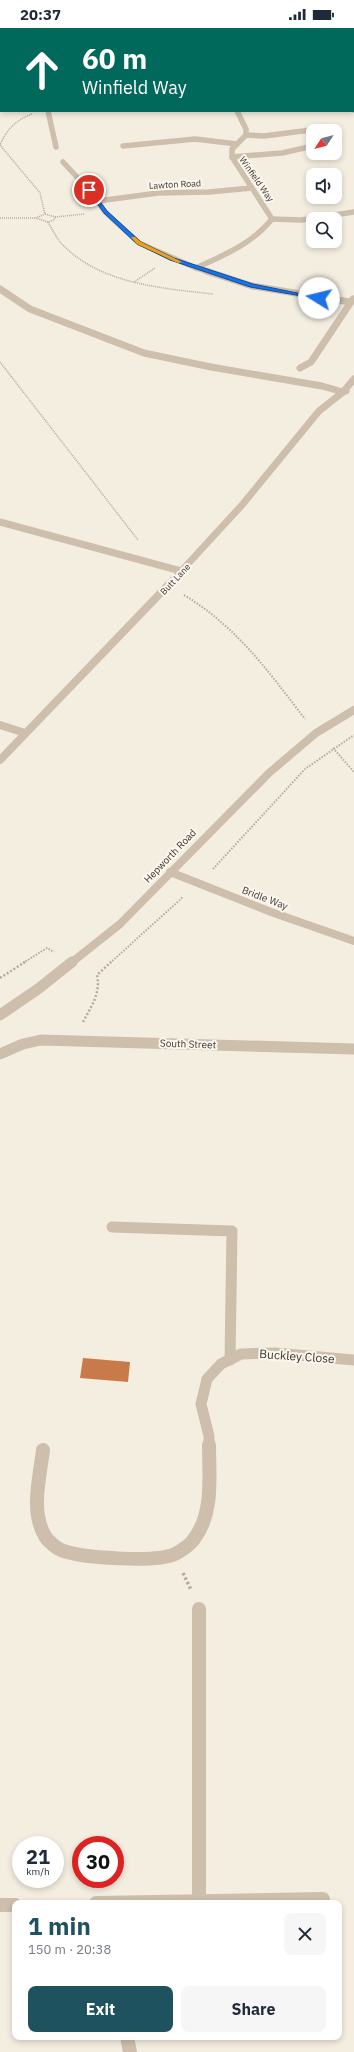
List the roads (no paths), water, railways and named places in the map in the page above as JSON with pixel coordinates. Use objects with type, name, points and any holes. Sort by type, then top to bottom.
[{"type":"street","points":[[48,112],[56,146]]},
{"type":"street","points":[[237,112],[246,130],[246,135],[264,136],[306,131]]},
{"type":"street","name":"Winfield Way","points":[[246,135],[232,149],[232,157],[252,188],[268,209],[272,219]]},
{"type":"street","points":[[123,146],[195,139],[237,144]]},
{"type":"street","points":[[232,157],[282,153],[306,148]]},
{"type":"street","points":[[63,162],[89,190],[105,212],[139,243],[172,259],[252,286],[352,300],[310,362],[300,368]]},
{"type":"street","name":"Lawton Road","points":[[98,201],[158,193],[209,192],[252,188]]},
{"type":"street","points":[[196,268],[229,253],[266,228],[272,219],[301,220],[354,212]]},
{"type":"street","points":[[0,289],[30,309],[144,353],[211,367],[322,386],[343,392]]},
{"type":"street","name":"Butt Lane","points":[[0,760],[124,633],[242,505],[319,411],[343,392],[354,379]]},
{"type":"street","name":"Butt Lane","points":[[343,392],[354,389]]},
{"type":"street","points":[[0,522],[181,571]]},
{"type":"street","name":"Hepworth Road","points":[[0,1015],[38,989],[120,924],[269,772],[316,733],[354,710]]},
{"type":"street","points":[[0,725],[25,733]]},
{"type":"street","name":"Bridle Way","points":[[170,872],[271,912],[354,941]]},
{"type":"street","name":"South Street","points":[[0,1054],[23,1044],[41,1040],[354,1049]]},
{"type":"street","points":[[112,1227],[232,1231],[230,1360]]},
{"type":"street","name":"Buckley Close","points":[[43,1450],[36,1513],[45,1537],[60,1550],[91,1556],[150,1559],[175,1554],[193,1541],[204,1525],[209,1493],[209,1436],[201,1404],[207,1380],[221,1364],[241,1354],[275,1352],[354,1360]]},
{"type":"street","points":[[199,1608],[199,1900]]},
{"type":"street","points":[[261,1900],[323,1899]]},
{"type":"street","points":[[0,1905],[12,1905]]},
{"type":"street","points":[[128,2040],[130,2052]]}]
